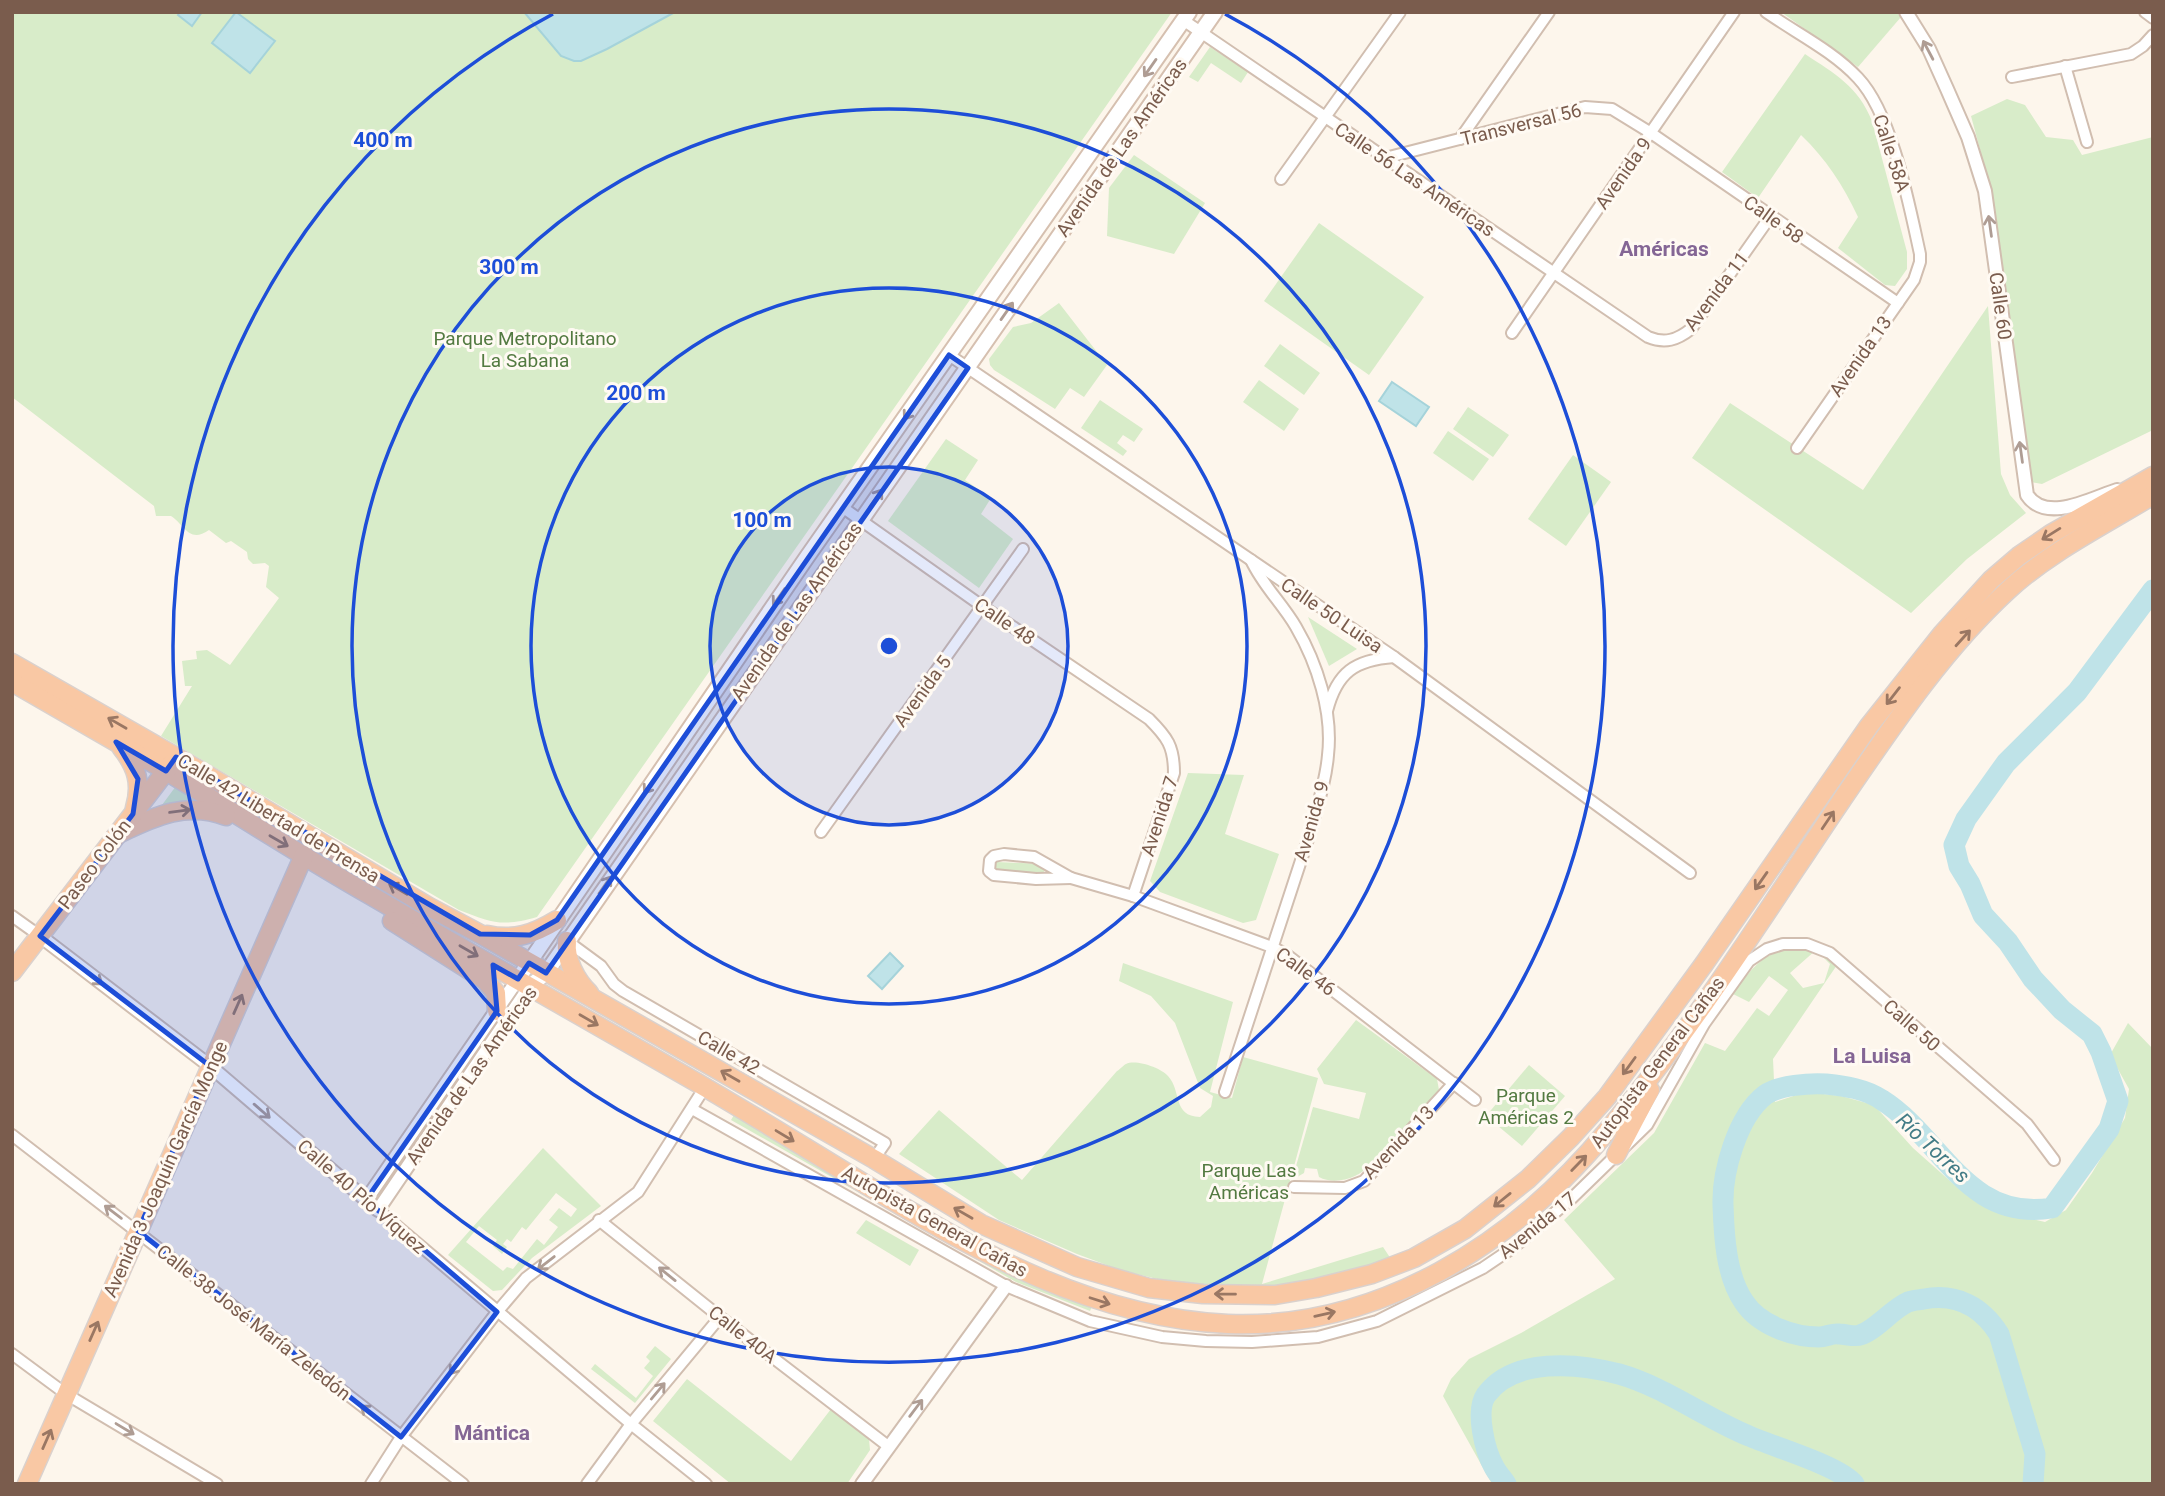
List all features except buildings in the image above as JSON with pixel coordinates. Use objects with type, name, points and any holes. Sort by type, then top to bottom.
[{"type":"highway","name":"Autopista General Cañas","points":[[524,983],[705,1087],[926,1220],[980,1250],[1068,1290],[1106,1303],[1175,1319],[1231,1324],[1278,1322],[1323,1315],[1386,1297],[1473,1252],[1520,1219],[1588,1153],[1641,1089],[1678,1038],[1887,734],[1957,644],[2005,593],[2149,484]]},
{"type":"highway","name":"Autopista General Cañas","points":[[545,973],[594,998],[874,1159],[981,1224],[1023,1245],[1096,1274],[1149,1288],[1203,1294],[1275,1295],[1372,1274],[1414,1258],[1465,1229],[1528,1179],[1571,1138],[1606,1097],[1704,964],[1869,726],[1942,634],[1991,580],[2019,556],[2051,534],[2149,484]]},
{"type":"highway","name":"Calle 42 Libertad de Prensa","points":[[12,663],[171,764],[480,934],[545,973]]},
{"type":"highway","name":"Calle 42 Libertad de Prensa","points":[[12,682],[116,742],[171,764],[254,827],[524,983]]},
{"type":"highway","points":[[116,742],[135,767],[138,779],[139,791],[133,814]]},
{"type":"highway","name":"Paseo Colón","points":[[12,972],[171,764]]},
{"type":"highway","points":[[117,835],[160,815],[191,809],[220,813],[254,827]]},
{"type":"highway","name":"Avenida 3 Joaquín García Monge","points":[[27,1484],[304,855]]},
{"type":"highway","points":[[367,894],[375,910],[485,980],[496,993],[497,1011]]},
{"type":"highway","points":[[480,934],[513,937],[530,935],[557,920]]},
{"type":"highway","points":[[567,942],[566,952],[575,975],[594,998]]},
{"type":"highway","points":[[1616,1155],[1678,1038]]},
{"type":"main road","name":"Avenida de Las Américas","points":[[524,983],[545,973],[1215,12]]},
{"type":"main road","name":"Avenida de Las Américas","points":[[524,983],[529,963],[557,920],[1186,16]]},
{"type":"street","points":[[1281,179],[1400,12]]},
{"type":"street","points":[[1460,139],[1549,12]]},
{"type":"street","name":"Avenida 9","points":[[1512,333],[1734,12]]},
{"type":"street","name":"Calle 58A","points":[[1766,12],[1839,62],[1857,77],[1870,93],[1891,141],[1920,262]]},
{"type":"street","name":"Calle 60","points":[[1906,12],[1929,49],[1947,89],[1968,137],[1985,191],[2027,495],[2039,507],[2054,509],[2149,484]]},
{"type":"street","points":[[2145,12],[2153,18]]},
{"type":"street","name":"Calle 56 Las Américas","points":[[1186,16],[1201,33],[1648,337]]},
{"type":"street","points":[[2012,77],[2131,54],[2153,35]]},
{"type":"street","points":[[2065,66],[2087,142]]},
{"type":"street","name":"Transversal 56","points":[[1385,158],[1585,107],[1612,109],[1651,133]]},
{"type":"street","name":"Calle 58","points":[[1651,133],[1898,303]]},
{"type":"street","name":"Avenida 11","points":[[1648,337],[1669,341],[1680,338],[1691,329],[1770,217]]},
{"type":"street","name":"Avenida 13","points":[[1797,448],[1914,280],[1920,262]]},
{"type":"street","points":[[949,355],[968,368]]},
{"type":"street","name":"Calle 50 Luisa","points":[[968,368],[1394,657],[1690,873]]},
{"type":"street","name":"Calle 48","points":[[842,507],[1149,719],[1166,737]]},
{"type":"street","name":"Avenida 5","points":[[821,832],[1023,549]]},
{"type":"street","name":"Avenida 9","points":[[1225,1092],[1321,792],[1329,753],[1321,684],[1309,651],[1294,624],[1260,581],[1250,559]]},
{"type":"street","points":[[1326,715],[1335,686],[1344,674],[1369,659],[1394,657]]},
{"type":"street","name":"Avenida 7","points":[[1133,896],[1174,773],[1174,756],[1166,737]]},
{"type":"street","name":"Calle 46","points":[[1072,878],[1001,877],[989,871],[990,860],[994,856],[1004,854],[1034,857],[1072,878],[1133,896],[1272,947],[1287,955],[1475,1100]]},
{"type":"street","name":"Calle 40 Pío Víquez","points":[[12,916],[210,1066],[497,1312],[706,1484]]},
{"type":"street","name":"Calle 42","points":[[567,942],[601,966],[614,984],[623,991],[885,1143],[874,1159]]},
{"type":"street","name":"Calle 50","points":[[1749,961],[1767,949],[1783,944],[1807,944],[1830,953],[2027,1124],[2054,1160]]},
{"type":"street","name":"Avenida 17","points":[[1006,1286],[1090,1321],[1162,1337],[1225,1342],[1318,1337],[1377,1321],[1483,1268],[1530,1235],[1571,1199],[1647,1125],[1704,1024],[1749,961]]},
{"type":"street","name":"Avenida de Las Américas","points":[[366,1200],[497,1011],[524,983]]},
{"type":"street","name":"Avenida de Las Américas","points":[[378,1210],[524,983]]},
{"type":"street","name":"Avenida 13","points":[[1294,1188],[1345,1188],[1364,1181],[1454,1083]]},
{"type":"street","points":[[371,1484],[401,1437],[526,1278],[638,1192],[705,1087]]},
{"type":"street","points":[[692,1109],[1006,1286],[862,1484]]},
{"type":"street","name":"Calle 38 José María Zeledón","points":[[12,1135],[463,1484]]},
{"type":"street","name":"Calle 40A","points":[[599,1220],[888,1446]]},
{"type":"street","points":[[587,1484],[631,1424],[720,1317]]},
{"type":"street","points":[[12,1354],[66,1394],[217,1484]]},
{"type":"highlighted area","points":[[949,355],[968,368],[546,973],[529,963],[518,979],[493,965],[497,1011],[366,1200],[497,1312],[401,1437],[138,1231],[210,1066],[40,936],[133,814],[138,779],[116,742],[166,771],[176,757],[480,934],[530,935],[557,920]]},
{"type":"green space","name":"Parque Metropolitano La Sabana","points":[[12,12],[1172,12],[537,917],[506,923],[489,921],[459,910],[161,736],[192,686],[185,686],[182,661],[197,659],[196,651],[207,650],[230,665],[279,598],[266,587],[269,566],[265,563],[253,564],[248,559],[247,552],[231,541],[226,543],[209,530],[202,534],[192,534],[171,516],[156,516],[154,506],[12,397]]},
{"type":"green space","points":[[1781,12],[1896,12],[1901,17],[1858,67]]},
{"type":"green space","points":[[1210,47],[1248,72],[1241,83],[1211,63],[1198,82],[1189,77]]},
{"type":"green space","points":[[1805,54],[1853,90],[1872,121],[1907,252],[1907,269],[1895,286],[1885,285],[1838,248],[1858,217],[1833,173],[1801,135],[1758,198],[1722,172]]},
{"type":"green space","points":[[2007,99],[2025,105],[2046,137],[2073,140],[2082,155],[2153,137],[2153,430],[2042,484],[2030,482],[1992,194],[1971,116]]},
{"type":"green space","points":[[1134,155],[1205,203],[1174,254],[1107,236],[1109,188]]},
{"type":"green space","points":[[1319,223],[1424,297],[1369,375],[1264,301]]},
{"type":"green space","points":[[1059,303],[1107,365],[1084,397],[1070,388],[1055,409],[994,370],[989,359],[1013,327],[1031,323]]},
{"type":"green space","points":[[1988,306],[2001,474],[2010,495],[2026,513],[1967,559],[1911,613],[1692,458],[1730,403],[1863,490]]},
{"type":"green space","points":[[1280,344],[1320,373],[1304,395],[1264,366]]},
{"type":"green space","points":[[1259,380],[1299,409],[1284,431],[1243,402]]},
{"type":"green space","points":[[1100,400],[1143,429],[1134,442],[1123,435],[1117,443],[1127,451],[1123,456],[1081,428]]},
{"type":"green space","points":[[1468,407],[1509,435],[1493,457],[1453,429]]},
{"type":"green space","points":[[1448,431],[1489,459],[1473,481],[1433,453]]},
{"type":"green space","points":[[946,439],[978,460],[965,480],[991,498],[981,514],[1013,539],[979,588],[888,521]]},
{"type":"green space","points":[[1573,455],[1611,482],[1566,546],[1528,519]]},
{"type":"green space","points":[[1308,617],[1357,649],[1329,666]]},
{"type":"green space","points":[[1188,773],[1244,775],[1225,834],[1279,854],[1256,920],[1243,923],[1160,892],[1150,881]]},
{"type":"green space","points":[[176,786],[198,800],[171,804],[159,809]]},
{"type":"green space","points":[[997,862],[1042,864],[1046,869],[1042,874],[996,870]]},
{"type":"green space","points":[[1816,949],[1837,965],[1773,1059],[1775,1102],[1806,1092],[1841,1096],[1874,1105],[1913,1148],[1958,1188],[2005,1213],[2045,1222],[2066,1210],[2125,1118],[2129,1089],[2110,1055],[2128,1023],[2153,1049],[2153,1484],[1492,1484],[1443,1396],[1451,1379],[1469,1359],[1521,1333],[1615,1279],[1564,1220],[1654,1133],[1705,1043],[1725,1051],[1757,1008],[1769,1016],[1788,990],[1769,976],[1749,1002],[1733,994],[1754,968],[1774,953]],"holes":[[[1816,950],[1830,964],[1824,983],[1803,988],[1790,973]]]},
{"type":"green space","name":"Parque Las Américas","points":[[1123,963],[1233,1002],[1210,1092],[1232,1098],[1243,1057],[1318,1078],[1262,1284],[1383,1247],[1393,1262],[1336,1278],[1263,1289],[1170,1282],[1120,1270],[999,1220],[899,1154],[939,1110],[1022,1180],[1117,1071],[1130,1063],[1148,1065],[1165,1073],[1172,1082],[1181,1108],[1191,1116],[1200,1117],[1211,1107],[1213,1096],[1200,1088],[1175,1023],[1151,996],[1119,981]]},
{"type":"green space","points":[[1356,1020],[1437,1079],[1439,1090],[1364,1171],[1351,1178],[1332,1181],[1319,1177],[1317,1169],[1305,1168],[1304,1173],[1292,1180],[1313,1107],[1359,1119],[1366,1093],[1324,1084],[1317,1069]]},
{"type":"green space","name":"Parque Américas 2","points":[[1529,1065],[1565,1096],[1522,1146],[1486,1116]]},
{"type":"green space","points":[[734,1115],[977,1254],[1092,1306],[1090,1311],[1016,1282],[731,1120]]},
{"type":"green space","points":[[543,1148],[601,1206],[532,1258],[502,1290],[493,1291],[448,1255]],"holes":[[[556,1193],[577,1209],[571,1217],[559,1208],[549,1220],[558,1227],[544,1245],[537,1239],[513,1269],[507,1267],[503,1271],[466,1242],[479,1226],[497,1240],[493,1246],[502,1254],[507,1247],[503,1244],[507,1239],[511,1242],[522,1227],[526,1230]]]},
{"type":"green space","points":[[866,1220],[919,1250],[910,1266],[856,1233]]},
{"type":"green space","points":[[655,1346],[671,1359],[635,1403],[591,1369],[595,1364],[636,1398],[653,1376],[644,1368],[650,1361],[646,1357]]},
{"type":"green space","points":[[687,1379],[791,1461],[831,1409],[869,1439],[870,1450],[847,1484],[731,1484],[653,1421]]},
{"type":"water","points":[[180,12],[202,12],[192,26],[178,15]]},
{"type":"water","points":[[236,12],[275,41],[250,73],[212,43]]},
{"type":"water","points":[[524,12],[675,12],[607,49],[581,61],[574,61],[561,56]]},
{"type":"water","points":[[1392,382],[1429,407],[1416,426],[1379,401]]},
{"type":"water","points":[[890,953],[903,966],[882,989],[868,976]]},
{"type":"waterway","name":"Río Torres","points":[[2033,1484],[2035,1454],[1999,1334],[1985,1316],[1958,1300],[1936,1298],[1908,1302],[1858,1336],[1798,1335],[1767,1323],[1750,1310],[1733,1280],[1723,1217],[1725,1177],[1739,1131],[1746,1117],[1765,1095],[1786,1087],[1826,1084],[1848,1087],[1882,1100],[1903,1116],[1976,1190],[1997,1202],[2022,1209],[2052,1208],[2109,1129],[2118,1101],[2092,1034],[2062,1010],[2033,979],[2008,942],[1983,915],[1959,866],[1954,845],[1966,819],[2006,763],[2077,692],[2153,590]]},
{"type":"waterway","name":"Río Torres","points":[[1506,1484],[1487,1451],[1481,1421],[1483,1402],[1498,1383],[1513,1374],[1548,1366],[1585,1367],[1636,1380],[1733,1429],[1835,1470],[1854,1484]]},
{"type":"district","name":"Américas","points":[[1664,249]]},
{"type":"district","name":"La Luisa","points":[[1872,1056]]},
{"type":"district","name":"Mántica","points":[[492,1433]]}]
